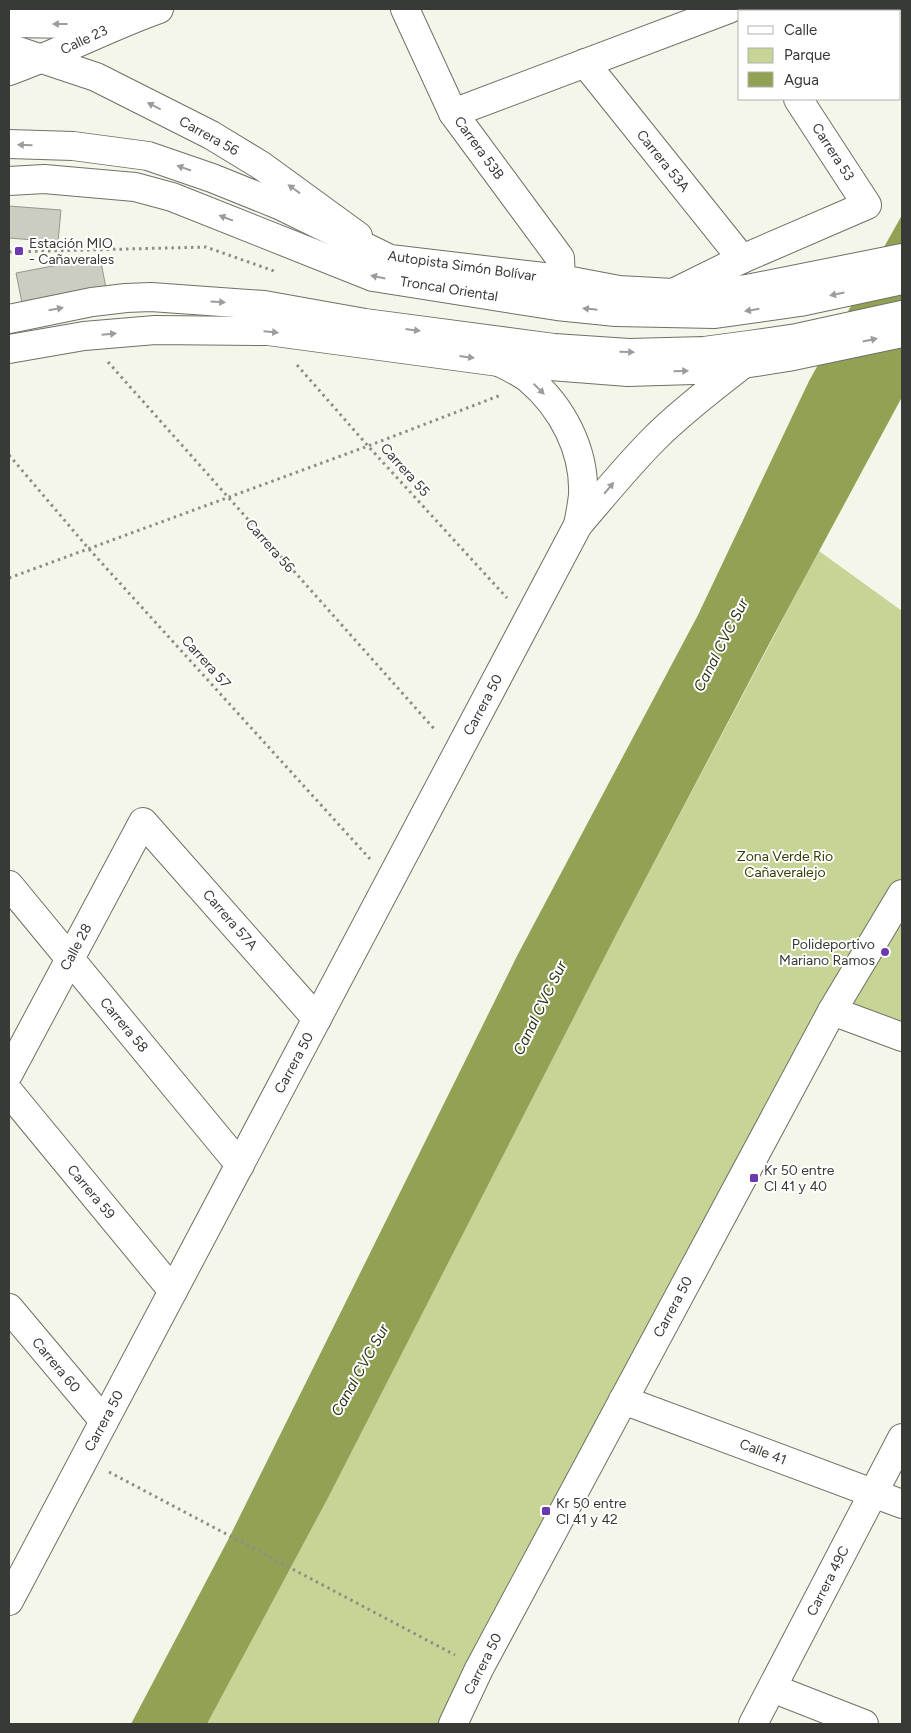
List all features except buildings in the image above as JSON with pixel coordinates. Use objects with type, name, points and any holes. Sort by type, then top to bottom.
[{"type":"main road","name":"Calle 23","points":[[9,71],[41,59],[126,21],[159,9]]},
{"type":"main road","name":"Carrera 53B","points":[[405,9],[452,113],[560,258],[561,280]]},
{"type":"main road","points":[[452,113],[729,9]]},
{"type":"main road","points":[[9,23],[75,24],[126,21]]},
{"type":"main road","name":"Carrera 56","points":[[9,48],[96,77],[211,135],[262,166],[390,259]]},
{"type":"main road","name":"Carrera 53A","points":[[585,63],[742,259]]},
{"type":"main road","name":"Carrera 53","points":[[742,259],[867,205],[799,100]]},
{"type":"main road","name":"Autopista Simón Bolívar","points":[[9,144],[73,146],[148,156],[212,178],[279,205],[390,259],[561,280],[619,290],[673,293],[713,293],[747,289],[801,290],[902,258]]},
{"type":"main road","name":"Troncal Oriental","points":[[9,181],[44,179],[135,187],[172,197],[373,277],[557,306],[642,314],[714,314],[801,290],[902,280]]},
{"type":"main road","points":[[673,293],[742,259]]},
{"type":"main road","points":[[9,318],[92,302],[151,297],[264,305],[365,323],[554,348],[620,352],[793,347],[902,333]]},
{"type":"main road","points":[[9,348],[84,336],[155,330],[268,331],[499,362],[628,372],[693,370],[743,364],[793,347],[902,315]]},
{"type":"main road","name":"Carrera 50","points":[[499,362],[528,378],[551,401],[569,429],[580,460],[583,494],[578,525]]},
{"type":"main road","name":"Carrera 50","points":[[9,1601],[578,525],[655,438],[697,399],[743,364]]},
{"type":"main road","name":"Calle 28","points":[[9,1073],[143,822]]},
{"type":"main road","name":"Carrera 57A","points":[[143,822],[317,1019]]},
{"type":"main road","name":"Carrera 58","points":[[9,885],[240,1165]]},
{"type":"main road","name":"Carrera 50","points":[[453,1724],[479,1669],[832,1011],[902,894]]},
{"type":"main road","points":[[832,1011],[902,1037]]},
{"type":"main road","name":"Carrera 59","points":[[9,1092],[173,1291]]},
{"type":"main road","name":"Carrera 60","points":[[9,1308],[104,1421]]},
{"type":"main road","name":"Calle 41","points":[[623,1400],[902,1504]]},
{"type":"main road","name":"Carrera 49C","points":[[753,1724],[902,1438]]},
{"type":"main road","points":[[772,1688],[864,1724]]},
{"type":"path","points":[[9,252],[206,247]]},
{"type":"path","name":"Carrera 55","points":[[268,331],[368,446],[528,621]]},
{"type":"path","name":"Carrera 56","points":[[84,336],[457,754]]},
{"type":"path","points":[[9,578],[504,394]]},
{"type":"path","name":"Carrera 57","points":[[9,455],[89,549],[390,882]]},
{"type":"path","points":[[84,1459],[458,1656],[479,1669]]},
{"type":"green space","name":"Zona Verde Rio Cañaveralejo","points":[[819,551],[902,611],[902,1037],[832,1011],[441,1724],[207,1724],[328,1498],[617,933]]},
{"type":"water","name":"Canal CVC Sur","points":[[902,215],[902,397],[617,933],[328,1498],[207,1724],[131,1724],[229,1538],[517,956],[698,615],[809,381]]},
{"type":"place","name":"Estación MIO - Cañaverales","points":[[19,251]]},
{"type":"place","name":"Polideportivo Mariano Ramos","points":[[885,952]]},
{"type":"place","name":"Kr 50 entre Cl 41 y 40","points":[[754,1178]]},
{"type":"place","name":"Kr 50 entre Cl 41 y 42","points":[[546,1511]]}]
